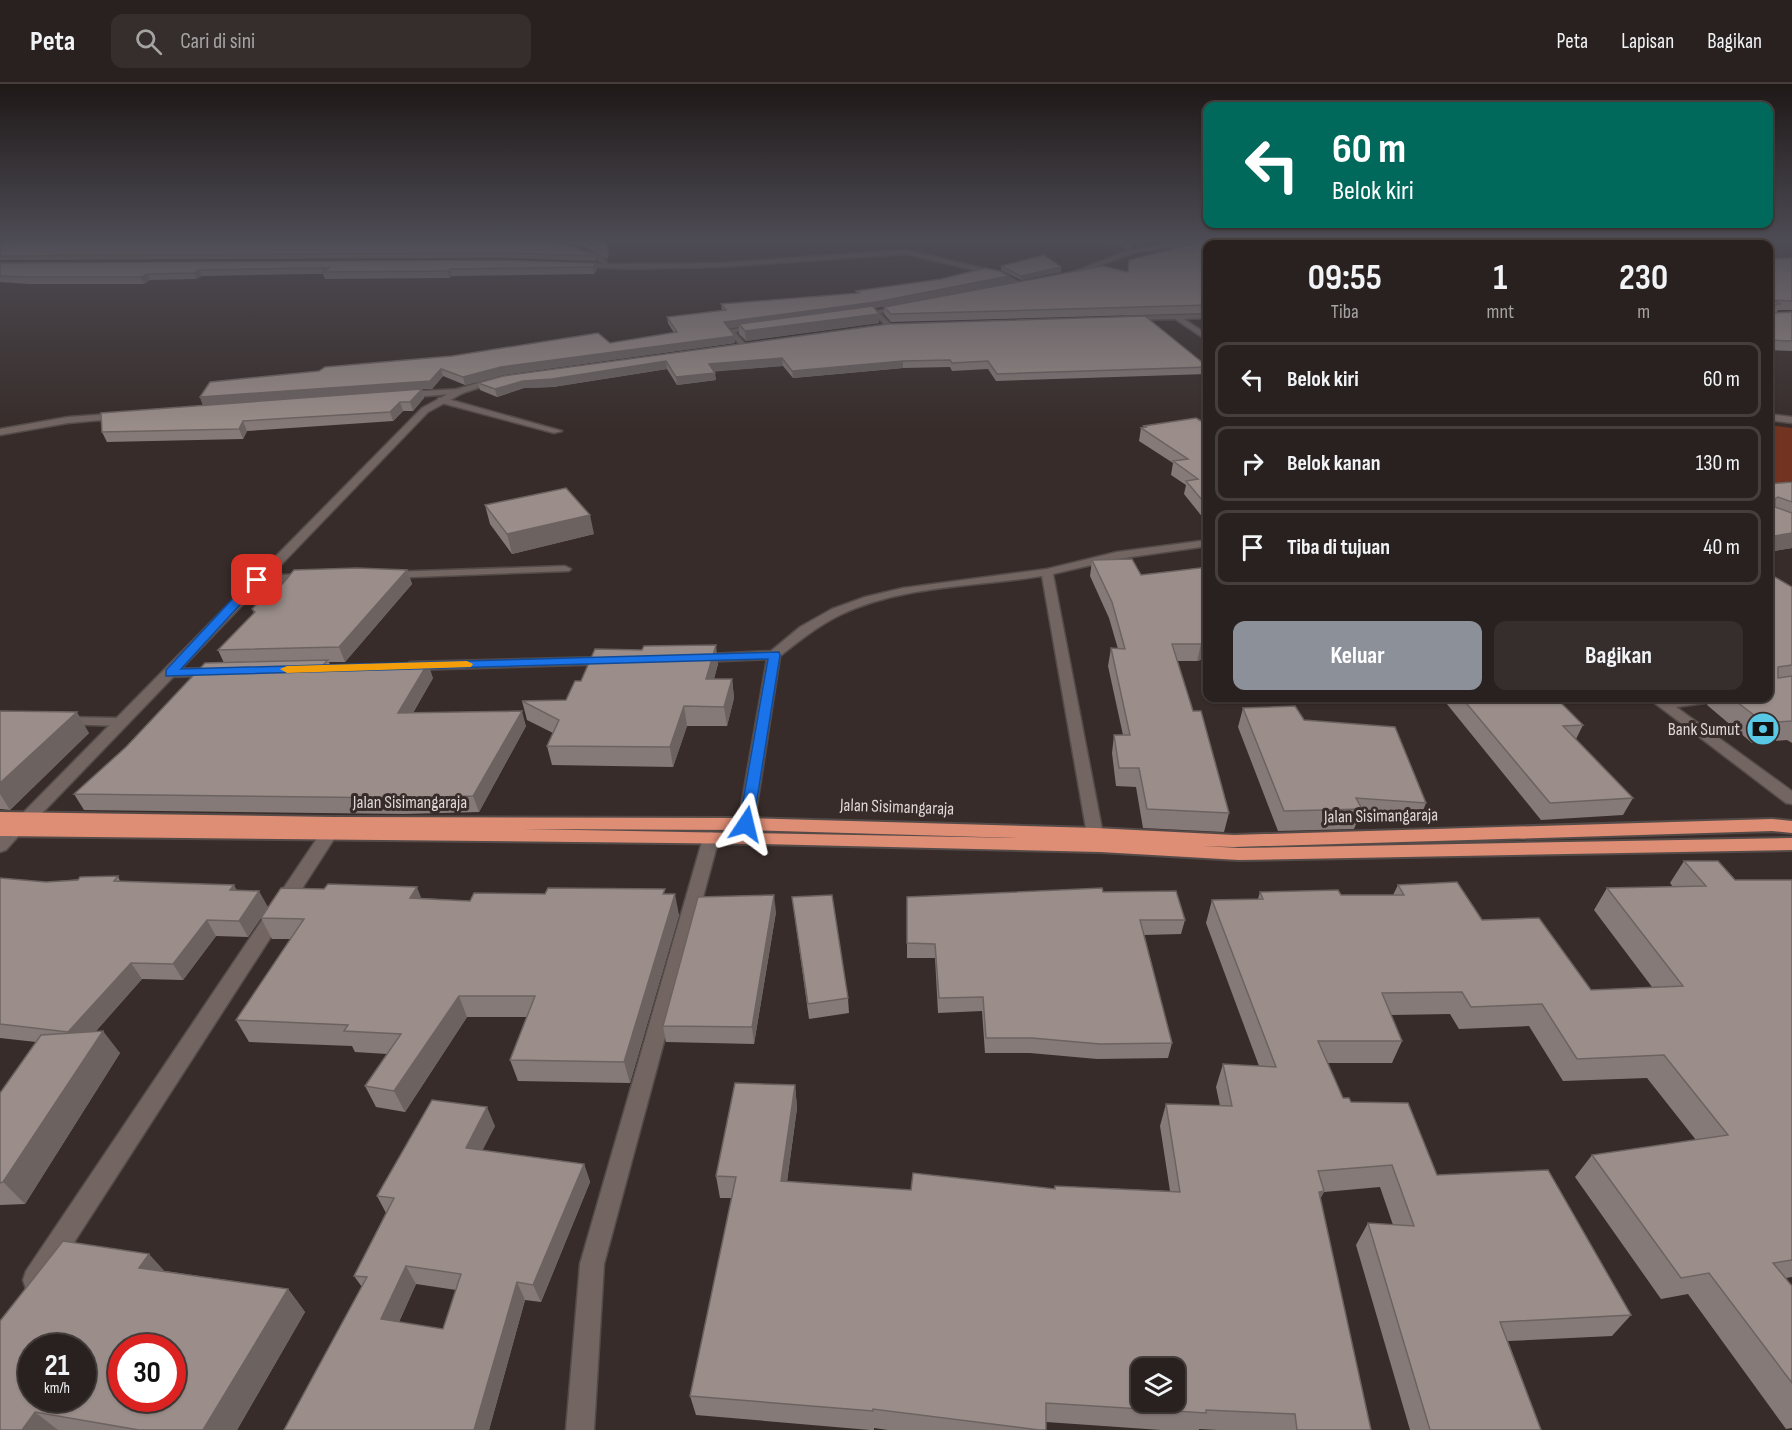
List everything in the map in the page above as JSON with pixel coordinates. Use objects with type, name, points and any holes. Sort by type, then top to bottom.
[{"type":"highway","name":"Jalan Sisimangaraja","points":[[0,818],[14,826],[328,835],[711,838],[1100,846],[1239,854],[1792,844]]},
{"type":"highway","name":"Jalan Sisimangaraja","points":[[14,826],[333,823],[746,824],[1095,834],[1234,841],[1772,825],[1792,827]]},
{"type":"street","points":[[864,314],[909,306]]},
{"type":"street","points":[[875,312],[888,326]]},
{"type":"street","points":[[1119,318],[1203,316]]},
{"type":"street","points":[[1177,317],[1203,335]]},
{"type":"street","points":[[743,346],[730,330],[765,326]]},
{"type":"street","points":[[0,846],[14,826],[122,722],[424,410],[460,391],[489,382],[514,378]]},
{"type":"street","points":[[390,396],[460,391]]},
{"type":"street","points":[[441,400],[557,431]]},
{"type":"street","points":[[0,432],[68,420],[131,415]]},
{"type":"street","points":[[1773,418],[1792,420]]},
{"type":"street","points":[[746,824],[774,655],[791,638],[847,608],[879,595],[1047,572],[1104,558],[1203,544]]},
{"type":"street","points":[[376,575],[565,568]]},
{"type":"street","points":[[1047,572],[1095,834]]},
{"type":"street","points":[[257,580],[316,578]]},
{"type":"street","points":[[686,658],[774,655]]},
{"type":"street","points":[[393,666],[627,660]]},
{"type":"street","points":[[170,673],[229,671]]},
{"type":"street","points":[[1660,702],[1792,799]]},
{"type":"street","points":[[47,721],[122,722]]},
{"type":"street","points":[[26,1292],[328,835]]},
{"type":"street","points":[[580,1430],[592,1264],[711,838]]},
{"type":"shaded area","points":[[1773,426],[1792,428],[1792,481],[1773,485]]},
{"type":"building","points":[[721,304],[862,304],[724,322],[735,336],[501,367],[463,377],[441,369],[430,381],[200,397],[210,382],[319,371],[325,367],[452,356],[598,333],[610,343],[677,332],[667,317],[726,310]]},
{"type":"building","points":[[901,304],[1203,304],[891,314],[884,307]]},
{"type":"building","points":[[873,306],[879,314],[745,331],[739,324]]},
{"type":"building","points":[[1792,312],[1792,341],[1773,340],[1773,313]]},
{"type":"building","points":[[1145,316],[1203,363],[1203,367],[997,374],[988,361],[952,363],[950,360],[903,361],[792,371],[782,358],[709,364],[715,373],[676,377],[666,361],[552,379],[523,381],[495,389],[478,383],[503,376],[888,324]]},
{"type":"building","points":[[422,389],[410,402],[400,402],[390,412],[243,421],[239,429],[102,432],[101,413]]},
{"type":"building","points":[[1196,418],[1203,422],[1203,501],[1186,481],[1198,479],[1173,461],[1188,459],[1141,428],[1146,427],[1144,426]]},
{"type":"building","points":[[1792,482],[1792,502],[1778,497],[1775,499],[1775,507],[1792,513],[1792,533],[1773,536],[1773,484]]},
{"type":"building","points":[[566,488],[590,515],[507,534],[485,505]]},
{"type":"building","points":[[1132,559],[1141,575],[1203,568],[1203,643],[1172,644],[1193,711],[1201,711],[1229,813],[1147,809],[1139,768],[1119,768],[1114,735],[1130,735],[1111,648],[1125,649],[1112,602],[1092,560]]},
{"type":"building","points":[[357,568],[407,570],[339,647],[218,650],[255,612],[252,609],[273,588],[279,588],[294,570]]},
{"type":"building","points":[[1773,576],[1792,587],[1792,665],[1778,667],[1778,678],[1792,676],[1792,721],[1764,723],[1737,702],[1773,702]]},
{"type":"building","points":[[716,645],[706,679],[732,679],[724,707],[684,706],[670,747],[547,746],[559,720],[522,701],[566,700],[575,681],[581,681],[595,649],[642,650],[644,646]]},
{"type":"building","points":[[328,660],[323,665],[428,663],[398,713],[522,711],[473,796],[398,798],[74,794],[126,747],[205,663]]},
{"type":"building","points":[[1465,702],[1560,702],[1583,725],[1563,726],[1633,798],[1550,803]]},
{"type":"building","points":[[1295,706],[1304,720],[1395,727],[1426,803],[1356,798],[1362,809],[1284,811],[1243,708]]},
{"type":"building","points":[[0,711],[77,712],[0,783]]},
{"type":"building","points":[[1684,861],[1718,861],[1735,880],[1792,880],[1792,1260],[1773,1263],[1792,1286],[1792,1383],[1709,1273],[1681,1278],[1592,1155],[1728,1135],[1664,1055],[1577,1059],[1542,1004],[1471,1007],[1462,992],[1382,993],[1402,1041],[1318,1041],[1343,1098],[1349,1098],[1351,1102],[1408,1103],[1437,1175],[1548,1170],[1631,1315],[1500,1322],[1541,1430],[1430,1430],[1368,1223],[1414,1226],[1392,1165],[1318,1171],[1324,1191],[1319,1192],[1371,1430],[1297,1430],[1295,1414],[1206,1410],[1206,1413],[1185,1412],[1185,1358],[1131,1358],[1131,1408],[1046,1403],[1046,1430],[873,1409],[873,1411],[690,1396],[736,1177],[716,1176],[735,1083],[795,1085],[781,1181],[911,1190],[913,1173],[1055,1189],[1055,1186],[1180,1192],[1166,1104],[1232,1106],[1223,1064],[1276,1067],[1212,900],[1263,899],[1260,892],[1338,890],[1341,895],[1404,895],[1398,885],[1457,882],[1482,920],[1539,918],[1591,990],[1683,986],[1607,888],[1706,886]]},
{"type":"building","points":[[118,876],[114,881],[234,885],[230,890],[259,891],[239,921],[207,920],[173,964],[131,963],[68,1032],[0,1024],[0,878],[46,882],[78,880],[80,877]]},
{"type":"building","points":[[328,884],[417,887],[410,898],[470,901],[474,893],[545,894],[548,888],[665,889],[663,894],[675,894],[624,1062],[510,1060],[535,996],[459,996],[394,1091],[365,1086],[401,1034],[344,1031],[348,1025],[236,1020],[304,919],[261,918],[281,888],[324,889]]},
{"type":"building","points":[[1102,888],[1103,892],[1176,891],[1185,920],[1140,920],[1172,1043],[1100,1044],[1032,1038],[986,1038],[983,997],[939,998],[935,944],[907,943],[907,897]]},
{"type":"building","points":[[774,895],[752,1027],[663,1026],[698,897]]},
{"type":"building","points":[[832,895],[848,998],[808,1004],[792,897]]},
{"type":"building","points":[[103,1031],[3,1182],[0,1183],[0,1093],[41,1035]]},
{"type":"building","points":[[432,1100],[487,1107],[466,1148],[584,1164],[533,1285],[517,1282],[474,1430],[284,1430],[367,1277],[354,1276],[394,1198],[377,1196]],"holes":[[[406,1266],[461,1274],[443,1329],[381,1319]]]},
{"type":"building","points":[[63,1241],[149,1254],[139,1268],[288,1289],[203,1430],[139,1430],[35,1412],[22,1430],[0,1430],[0,1321]]},
{"type":"slow traffic","points":[[287,669],[467,664]]},
{"type":"place","name":"Bank Sumut","points":[[1763,729]]},
{"type":"route","points":[[257,580],[170,673],[774,655],[746,824]]}]
